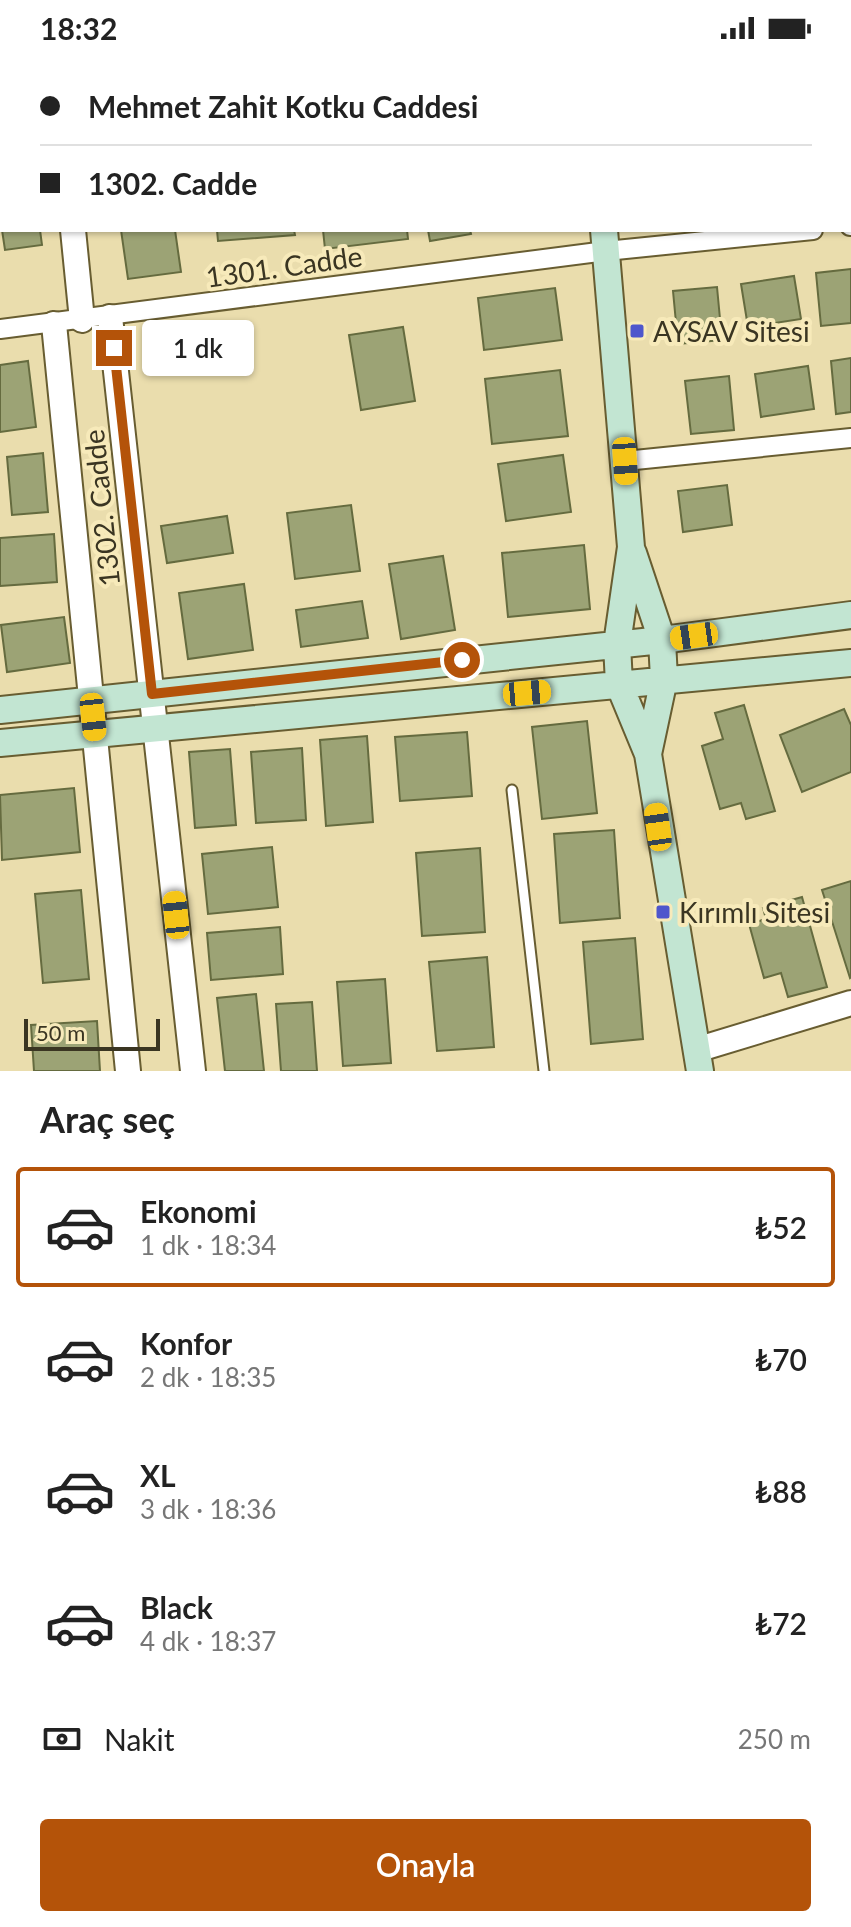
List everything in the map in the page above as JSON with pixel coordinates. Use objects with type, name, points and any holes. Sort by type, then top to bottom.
[{"type":"main road","points":[[605,241],[631,547],[617,644],[619,684],[648,754],[698,1060]]},
{"type":"main road","points":[[631,547],[662,640],[664,679],[648,754]]},
{"type":"main road","points":[[0,710],[662,640],[851,615]]},
{"type":"main road","points":[[0,743],[851,663]]},
{"type":"street","points":[[73,232],[82,320]]},
{"type":"street","name":"1301. Cadde","points":[[0,329],[110,317],[605,241],[775,232]]},
{"type":"street","name":"1302. Cadde","points":[[110,317],[193,1071]]},
{"type":"street","name":"1302. Cadde","points":[[54,324],[128,1071]]},
{"type":"street","points":[[625,461],[851,438]]},
{"type":"street","points":[[698,1060],[851,1003]]},
{"type":"lane","points":[[512,790],[544,1071]]},
{"type":"building","points":[[2,232],[40,232],[42,245],[5,250]]},
{"type":"building","points":[[121,232],[175,232],[181,272],[128,279]]},
{"type":"building","points":[[217,232],[294,232],[295,235],[218,241]]},
{"type":"building","points":[[323,232],[407,232],[408,239],[325,249]]},
{"type":"building","points":[[428,232],[471,234],[430,241]]},
{"type":"building","points":[[851,269],[851,323],[821,326],[816,273]]},
{"type":"building","points":[[794,276],[801,319],[748,327],[741,284]]},
{"type":"building","points":[[717,287],[722,340],[678,344],[673,291]]},
{"type":"building","points":[[555,288],[562,340],[484,350],[478,298]]},
{"type":"building","points":[[403,327],[415,401],[361,410],[349,335]]},
{"type":"building","points":[[851,358],[851,412],[836,414],[831,361]]},
{"type":"building","points":[[28,361],[36,427],[0,432],[0,365]]},
{"type":"building","points":[[808,366],[814,409],[761,417],[755,374]]},
{"type":"building","points":[[560,370],[568,436],[492,444],[485,379]]},
{"type":"building","points":[[729,376],[734,430],[691,434],[685,381]]},
{"type":"building","points":[[43,453],[48,512],[12,515],[7,457]]},
{"type":"building","points":[[563,455],[571,512],[506,521],[498,464]]},
{"type":"building","points":[[727,485],[732,525],[683,532],[678,491]]},
{"type":"building","points":[[351,505],[360,571],[295,579],[287,513]]},
{"type":"building","points":[[227,516],[233,553],[167,563],[161,526]]},
{"type":"building","points":[[54,534],[57,582],[0,586],[0,538]]},
{"type":"building","points":[[584,545],[590,609],[508,617],[502,553]]},
{"type":"building","points":[[443,556],[455,630],[401,639],[389,564]]},
{"type":"building","points":[[244,584],[253,650],[188,659],[179,593]]},
{"type":"building","points":[[362,601],[368,638],[301,647],[296,610]]},
{"type":"building","points":[[64,617],[70,663],[7,672],[1,625]]},
{"type":"building","points":[[744,705],[775,811],[746,819],[741,803],[720,809],[702,746],[723,739],[715,713]]},
{"type":"building","points":[[844,709],[851,725],[851,772],[802,792],[780,735]]},
{"type":"building","points":[[587,721],[597,813],[542,819],[532,727]]},
{"type":"building","points":[[467,732],[472,796],[400,801],[395,737]]},
{"type":"building","points":[[367,736],[373,822],[326,826],[320,740]]},
{"type":"building","points":[[302,748],[306,820],[256,823],[251,752]]},
{"type":"building","points":[[230,749],[236,825],[195,828],[189,752]]},
{"type":"building","points":[[74,788],[80,852],[2,860],[0,795]]},
{"type":"building","points":[[614,830],[620,918],[560,923],[554,834]]},
{"type":"building","points":[[272,847],[278,907],[208,914],[202,854]]},
{"type":"building","points":[[480,848],[485,932],[422,936],[416,853]]},
{"type":"building","points":[[851,881],[851,977],[850,978],[822,890]]},
{"type":"building","points":[[81,890],[89,979],[43,983],[35,894]]},
{"type":"building","points":[[802,897],[827,987],[788,997],[781,973],[764,978],[749,924],[766,919],[763,908]]},
{"type":"building","points":[[280,927],[283,974],[211,980],[207,933]]},
{"type":"building","points":[[635,938],[643,1039],[591,1044],[583,942]]},
{"type":"building","points":[[487,957],[494,1047],[437,1051],[429,962]]},
{"type":"building","points":[[385,979],[391,1063],[343,1066],[337,982]]},
{"type":"building","points":[[256,994],[264,1071],[225,1071],[217,998]]},
{"type":"building","points":[[312,1002],[317,1071],[281,1071],[276,1004]]},
{"type":"building","points":[[97,1021],[100,1071],[34,1071],[31,1025]]},
{"type":"place","name":"AYSAV Sitesi","points":[[637,331]]},
{"type":"place","name":"Kırımlı Sitesi","points":[[663,912]]},
{"type":"route","points":[[114,348],[152,694],[462,660]]}]
